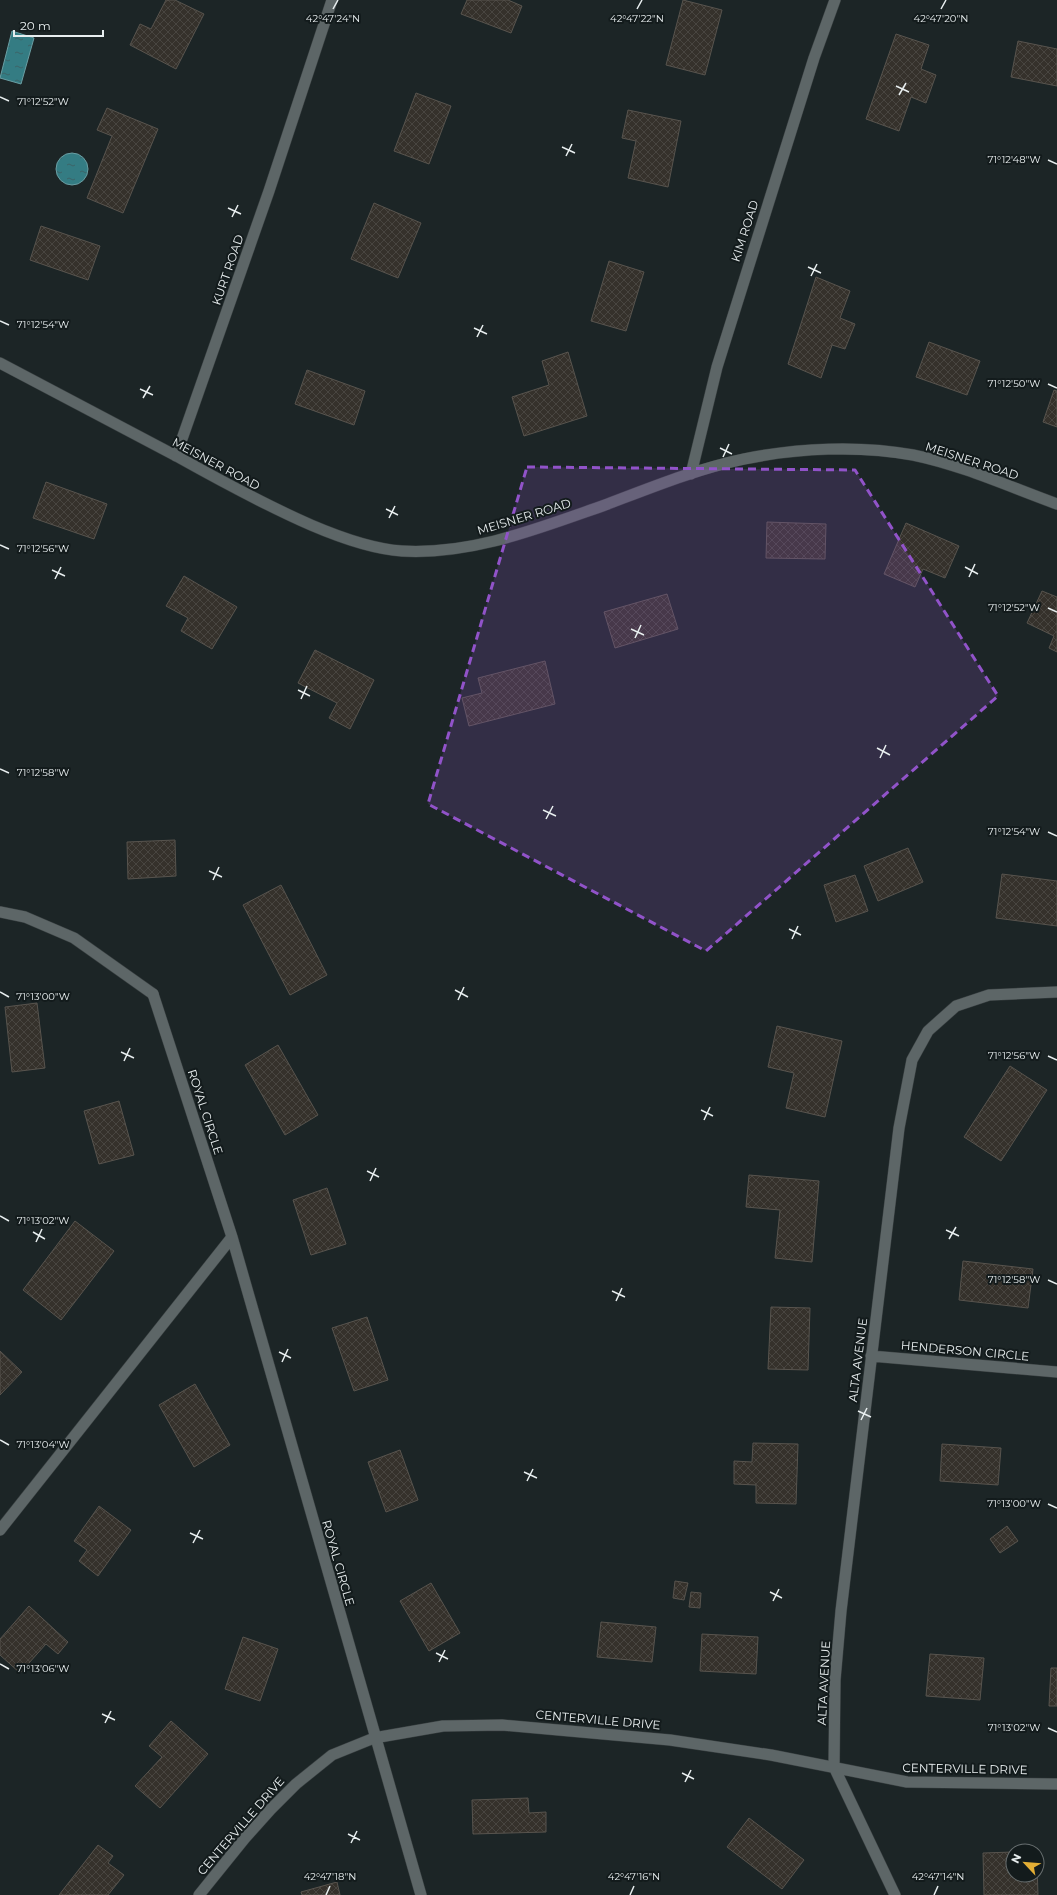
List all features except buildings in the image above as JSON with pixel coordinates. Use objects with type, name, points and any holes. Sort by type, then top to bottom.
[{"type":"street","name":"KURT ROAD","points":[[176,456],[272,184],[332,0]]},
{"type":"street","name":"KIM ROAD","points":[[691,474],[717,367],[814,58],[835,0]]},
{"type":"street","name":"MEISNER ROAD","points":[[0,363],[269,507],[325,531],[365,545],[400,551],[441,551],[503,540],[691,474],[744,459],[784,453],[825,450],[876,450],[914,456],[961,469],[1057,504]]},
{"type":"street","name":"ROYAL CIRCLE","points":[[0,912],[25,917],[74,938],[153,994],[232,1237],[420,1895]]},
{"type":"street","name":"ALTA AVENUE","points":[[895,1895],[834,1767],[835,1680],[841,1611],[899,1128],[912,1060],[928,1031],[956,1006],[989,995],[1057,992]]},
{"type":"street","points":[[0,1530],[232,1237]]},
{"type":"street","name":"HENDERSON CIRCLE","points":[[872,1356],[1057,1372]]},
{"type":"street","name":"CENTERVILLE DRIVE","points":[[199,1895],[245,1838],[296,1784],[332,1755],[374,1738],[443,1726],[502,1725],[670,1740],[771,1755],[907,1782],[1057,1784]]},
{"type":"highlighted area","points":[[527,467],[855,470],[998,696],[706,951],[428,804]]},
{"type":"water","points":[[12,31],[34,38],[21,84],[0,78]]},
{"type":"water","points":[[69,153],[75,153],[85,160],[88,169],[87,175],[81,182],[75,185],[69,185],[59,178],[56,172],[56,166],[63,156]]}]
